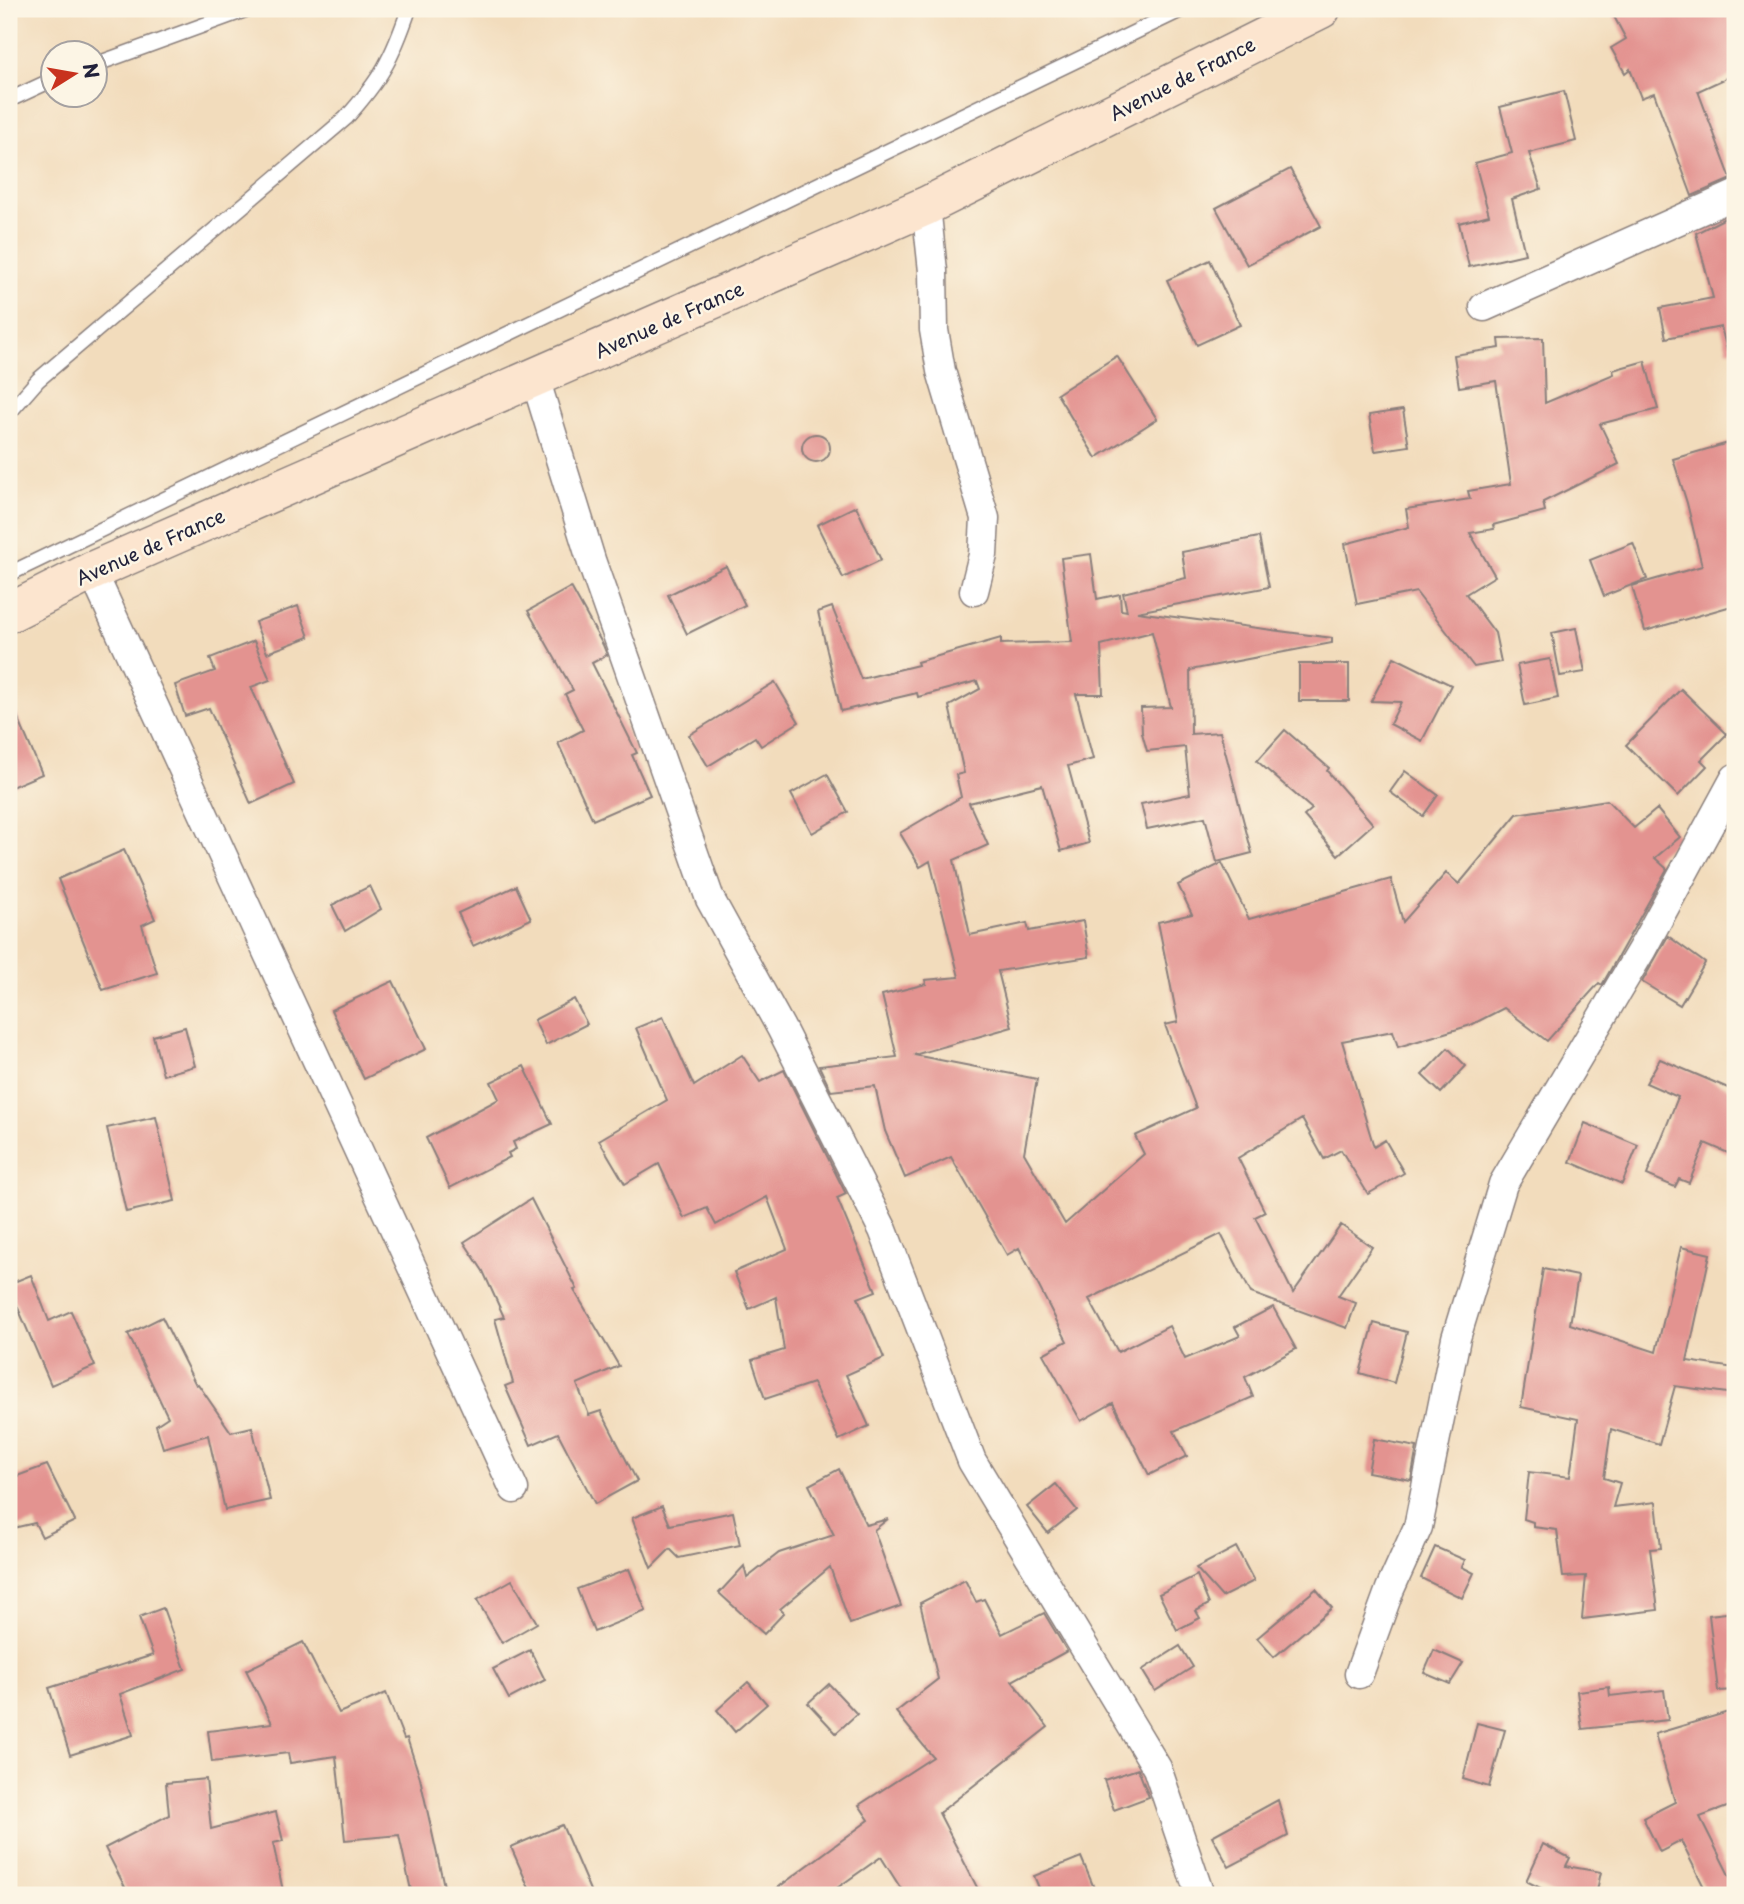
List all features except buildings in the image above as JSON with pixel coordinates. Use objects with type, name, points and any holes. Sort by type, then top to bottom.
[{"type":"street","name":"Avenue de France","points":[[9,613],[92,570],[926,206],[1321,9]]},
{"type":"street","points":[[1484,307],[1735,195]]},
{"type":"street","points":[[926,206],[933,271],[934,330],[941,371],[985,518],[983,555],[974,591]]},
{"type":"street","points":[[535,378],[592,563],[710,899],[780,1028],[883,1230],[972,1461],[1157,1768],[1199,1895]]},
{"type":"street","points":[[92,570],[514,1489]]},
{"type":"street","points":[[1359,1674],[1390,1589],[1418,1527],[1456,1338],[1503,1185],[1642,950],[1735,778]]},
{"type":"lane","points":[[108,60],[248,9]]},
{"type":"lane","points":[[9,413],[38,380],[345,118],[378,82],[398,42],[409,9]]},
{"type":"lane","points":[[9,574],[1183,9]]},
{"type":"lane","points":[[9,100],[38,87]]}]
